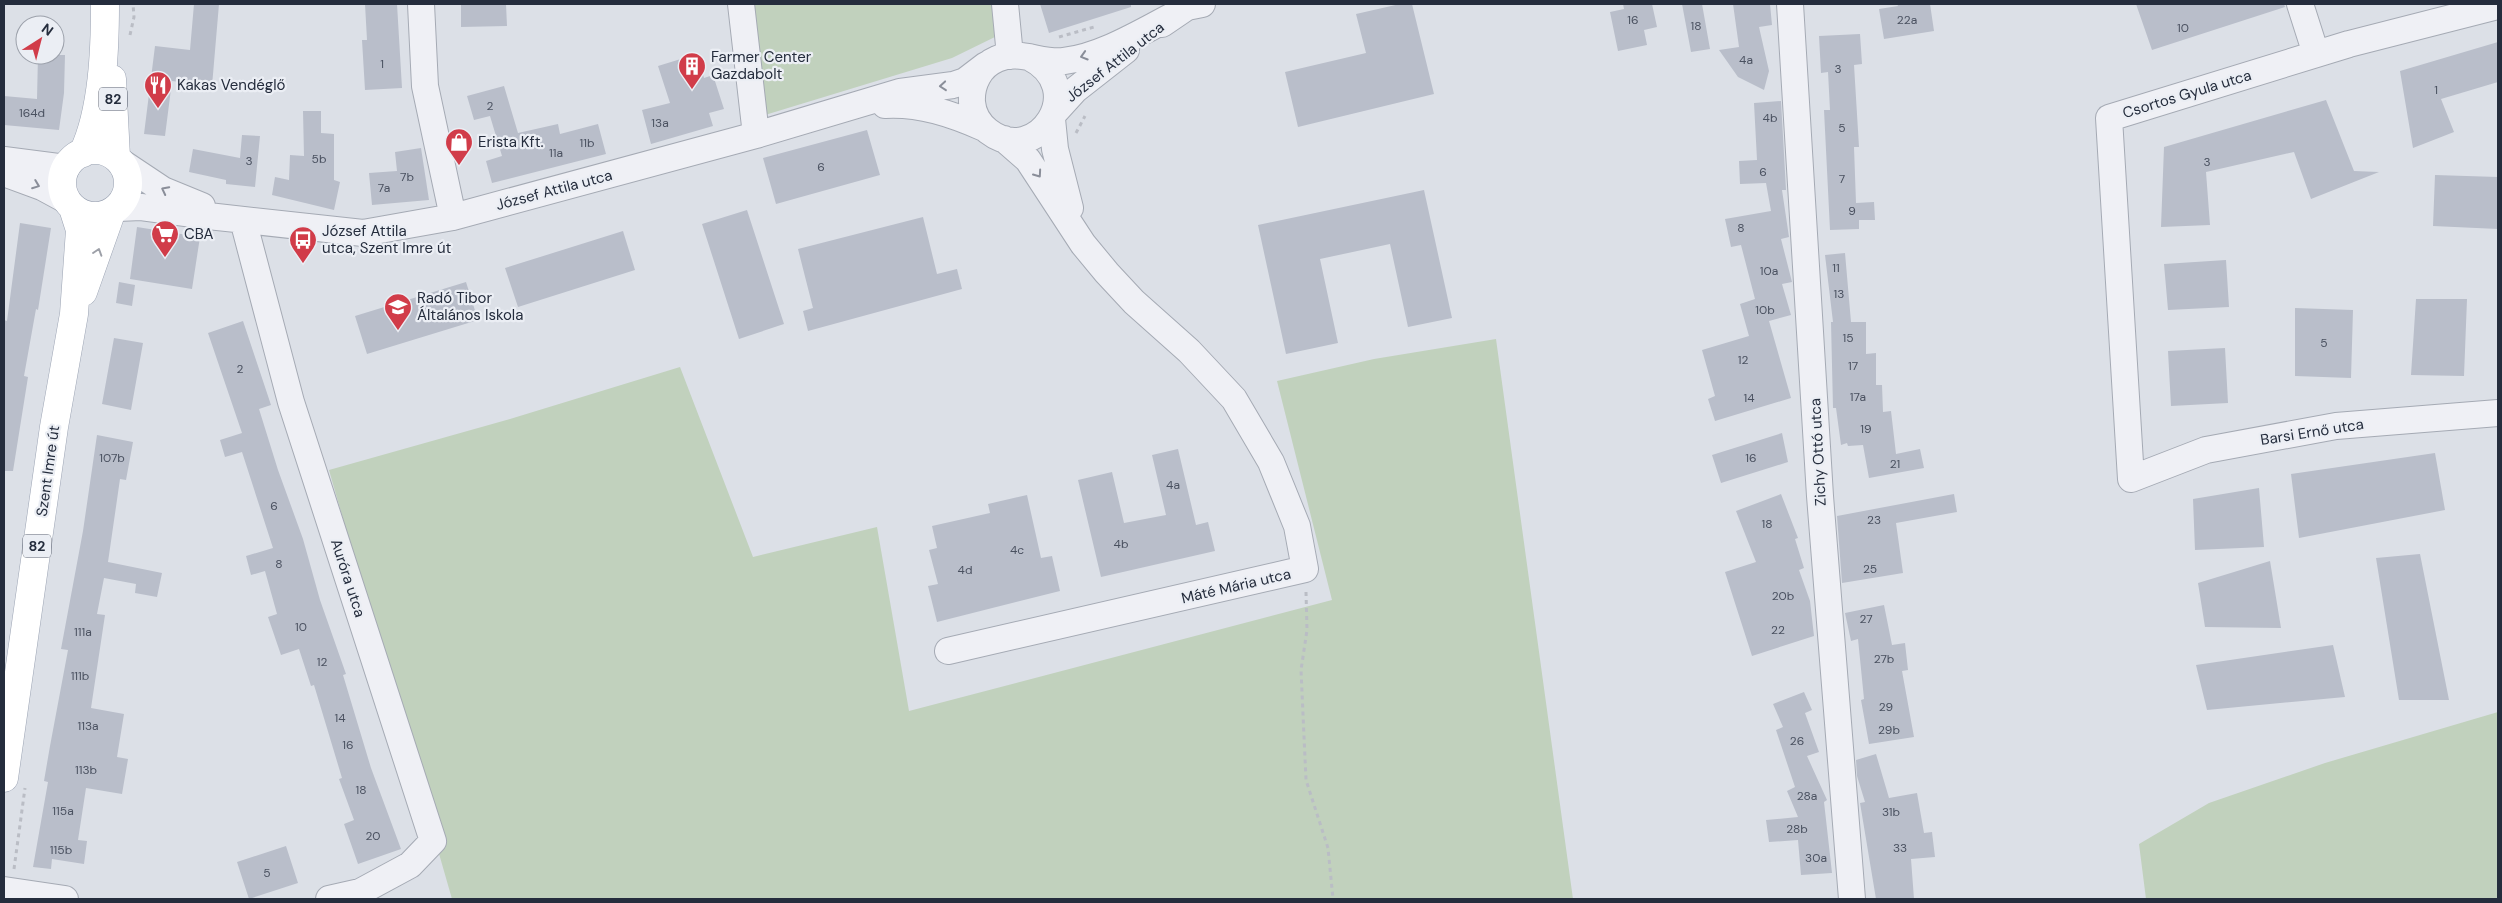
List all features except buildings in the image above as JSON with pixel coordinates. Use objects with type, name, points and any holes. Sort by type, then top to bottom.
[{"type":"main road","name":"82","points":[[70,204],[62,181],[74,160],[96,106],[105,42],[105,4]]},
{"type":"main road","name":"82","points":[[105,42],[112,82],[118,160],[128,180],[128,190],[115,210]]},
{"type":"main road","points":[[74,160],[98,150],[118,160]]},
{"type":"main road","points":[[70,204],[91,216],[115,210]]},
{"type":"main road","name":"Szent Imre út","points":[[4,778],[54,427],[74,314],[80,230],[70,204]]},
{"type":"main road","name":"Szent Imre út","points":[[74,314],[115,210]]},
{"type":"street","points":[[421,4],[426,86],[453,217]]},
{"type":"street","points":[[742,4],[756,135]]},
{"type":"street","points":[[859,106],[900,92],[953,85],[964,81],[995,59],[1019,56],[1005,4]]},
{"type":"street","name":"József Attila utca","points":[[994,134],[1018,140],[1032,137],[1043,130],[1083,83],[1186,7],[1202,4]]},
{"type":"street","name":"Zichy Ottó utca","points":[[1790,4],[1820,496],[1852,899]]},
{"type":"street","points":[[2300,4],[2316,54]]},
{"type":"street","name":"Csortos Gyula utca","points":[[2131,479],[2109,118],[2316,54],[2498,6]]},
{"type":"street","name":"József Attila utca","points":[[1019,56],[1061,62],[1089,55],[1176,14]]},
{"type":"street","name":"József Attila utca","points":[[1019,56],[1039,63],[1054,81],[1057,92],[1054,115]]},
{"type":"street","points":[[986,66],[979,74],[973,87],[972,101],[977,118],[994,134]]},
{"type":"street","points":[[859,106],[898,104],[927,108],[955,116],[994,134]]},
{"type":"street","name":"József Attila utca","points":[[115,210],[141,206],[243,220],[363,233],[453,217],[859,106]]},
{"type":"street","name":"Máté Mária utca","points":[[1054,115],[1058,165],[1068,203],[1083,244]]},
{"type":"street","name":"Máté Mária utca","points":[[948,651],[1305,569],[1297,526],[1271,462],[1234,399],[1189,352],[1134,302],[1083,244],[1028,160],[994,134]]},
{"type":"street","points":[[4,160],[74,160]]},
{"type":"street","name":"József Attila utca","points":[[118,160],[163,190],[243,220]]},
{"type":"street","points":[[4,173],[42,187],[70,204]]},
{"type":"street","name":"Auróra utca","points":[[243,220],[291,402],[433,841],[410,865],[362,896]]},
{"type":"street","name":"Barsi Ernő utca","points":[[2131,479],[2206,450],[2336,426],[2498,413]]},
{"type":"street","points":[[4,890],[64,899]]},
{"type":"street","points":[[329,899],[362,896]]},
{"type":"path","points":[[1305,569],[1307,630],[1301,670],[1306,780],[1328,848],[1332,899]]},
{"type":"green space","points":[[752,4],[996,4],[999,35],[952,58],[765,115]]},
{"type":"green space","points":[[1496,339],[1573,899],[452,899],[329,470],[510,419],[680,367],[753,557],[877,527],[909,711],[1332,600],[1277,381],[1374,359]]},
{"type":"green space","points":[[2498,712],[2498,899],[2146,899],[2139,844],[2209,803],[2325,763]]},
{"type":"place","name":"Farmer Center Gazdabolt","points":[[692,90]]},
{"type":"place","name":"Kakas Vendéglő","points":[[158,109]]},
{"type":"place","name":"Erista Kft.","points":[[459,166]]},
{"type":"place","name":"CBA","points":[[165,258]]},
{"type":"place","name":"József Attila utca, Szent Imre út","points":[[303,264]]},
{"type":"place","name":"Radó Tibor Általános Iskola","points":[[398,331]]}]
